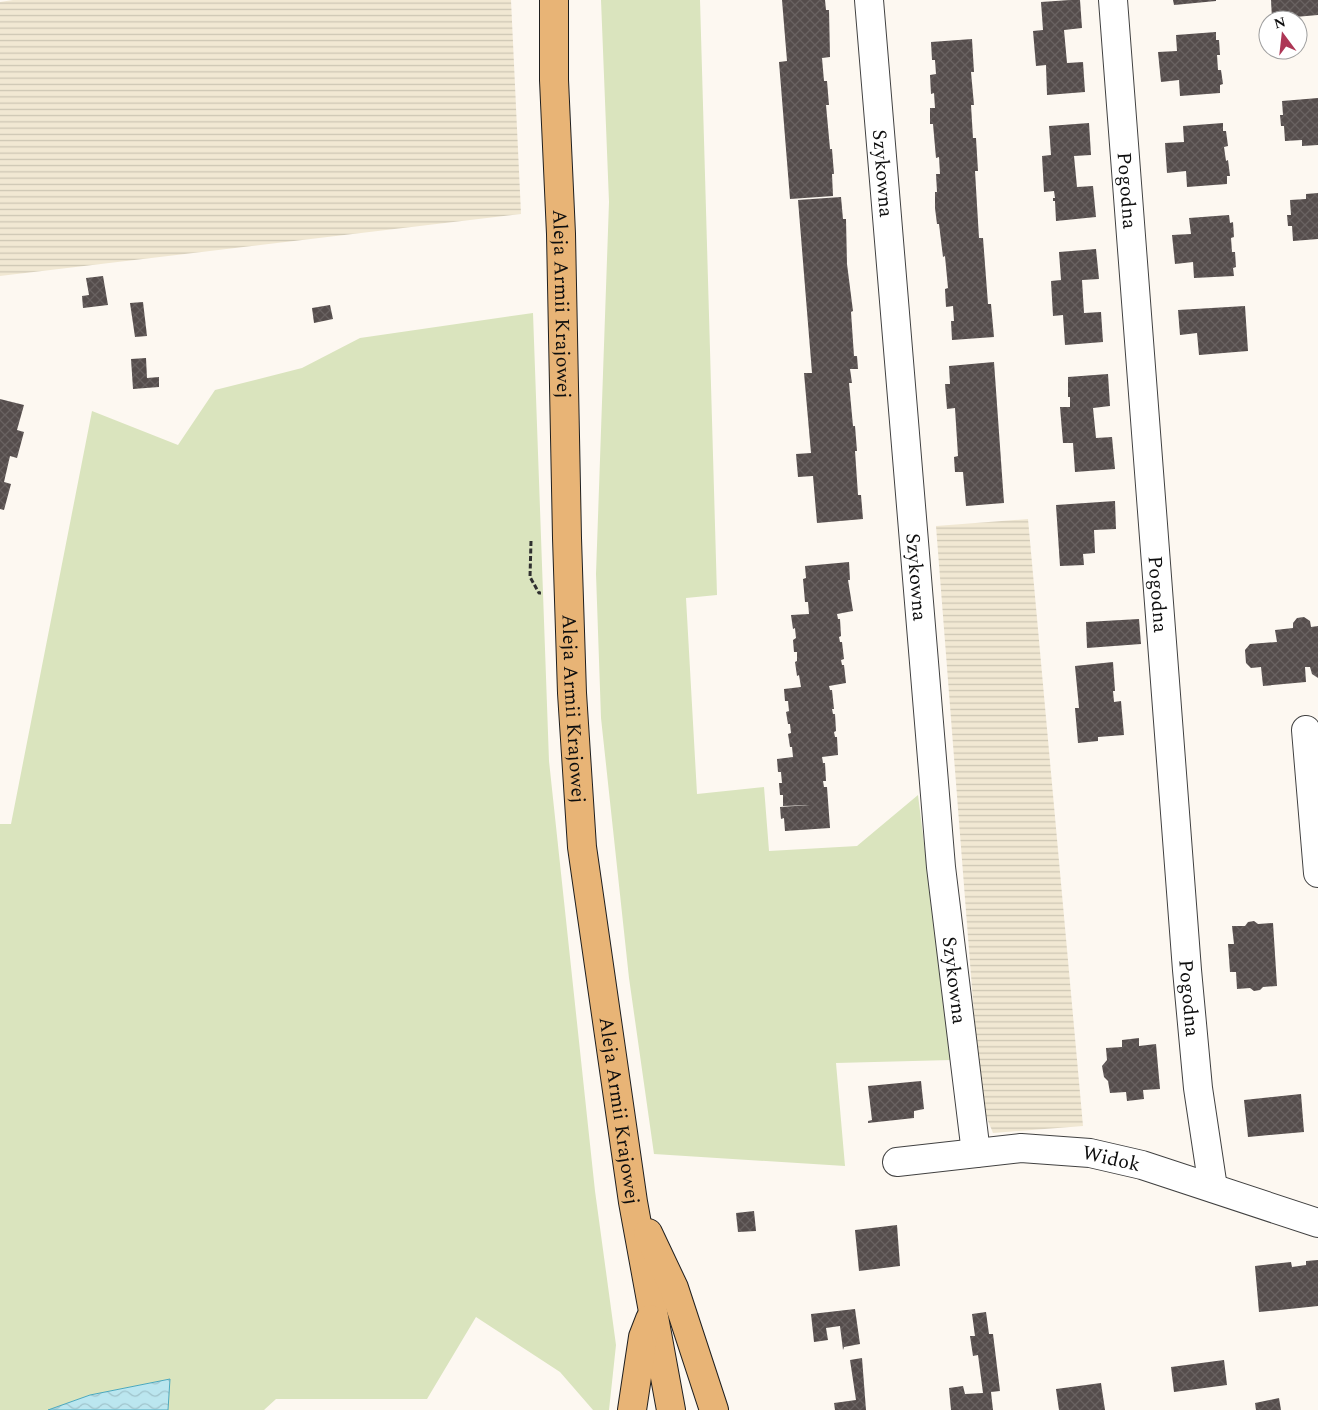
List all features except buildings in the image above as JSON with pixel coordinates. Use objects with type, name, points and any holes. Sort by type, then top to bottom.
[{"type":"main road","name":"Aleja Armii Krajowej","points":[[554,0],[554,80],[561,234],[567,538],[572,683],[582,848],[633,1202],[671,1410]]},
{"type":"main road","points":[[633,1202],[674,1288],[714,1410]]},
{"type":"main road","points":[[632,1410],[643,1337],[652,1313]]},
{"type":"street","name":"Szykowna","points":[[868,0],[940,867],[976,1152]]},
{"type":"street","name":"Pogodna","points":[[1113,0],[1187,970],[1198,1088],[1213,1188]]},
{"type":"street","points":[[1306,730],[1318,873]]},
{"type":"street","name":"Widok","points":[[898,1162],[1022,1148],[1090,1153],[1142,1165],[1318,1223]]},
{"type":"shaded area","points":[[13,0],[511,0],[521,214],[0,276],[0,2]]},
{"type":"shaded area","points":[[1028,519],[1083,1126],[993,1133],[981,1104],[936,526]]},
{"type":"green space","points":[[601,0],[700,0],[717,595],[686,598],[697,794],[764,787],[769,851],[857,846],[918,795],[951,1060],[836,1063],[845,1166],[654,1154],[629,978],[601,718],[596,574],[609,202]]},
{"type":"green space","points":[[533,313],[549,761],[595,1191],[616,1345],[609,1410],[593,1410],[560,1372],[476,1317],[427,1399],[276,1399],[264,1410],[168,1410],[170,1379],[90,1395],[48,1410],[0,1410],[0,824],[11,824],[92,411],[178,445],[215,390],[302,368],[360,338]]},
{"type":"water","points":[[170,1379],[168,1410],[48,1410],[90,1395]]}]
